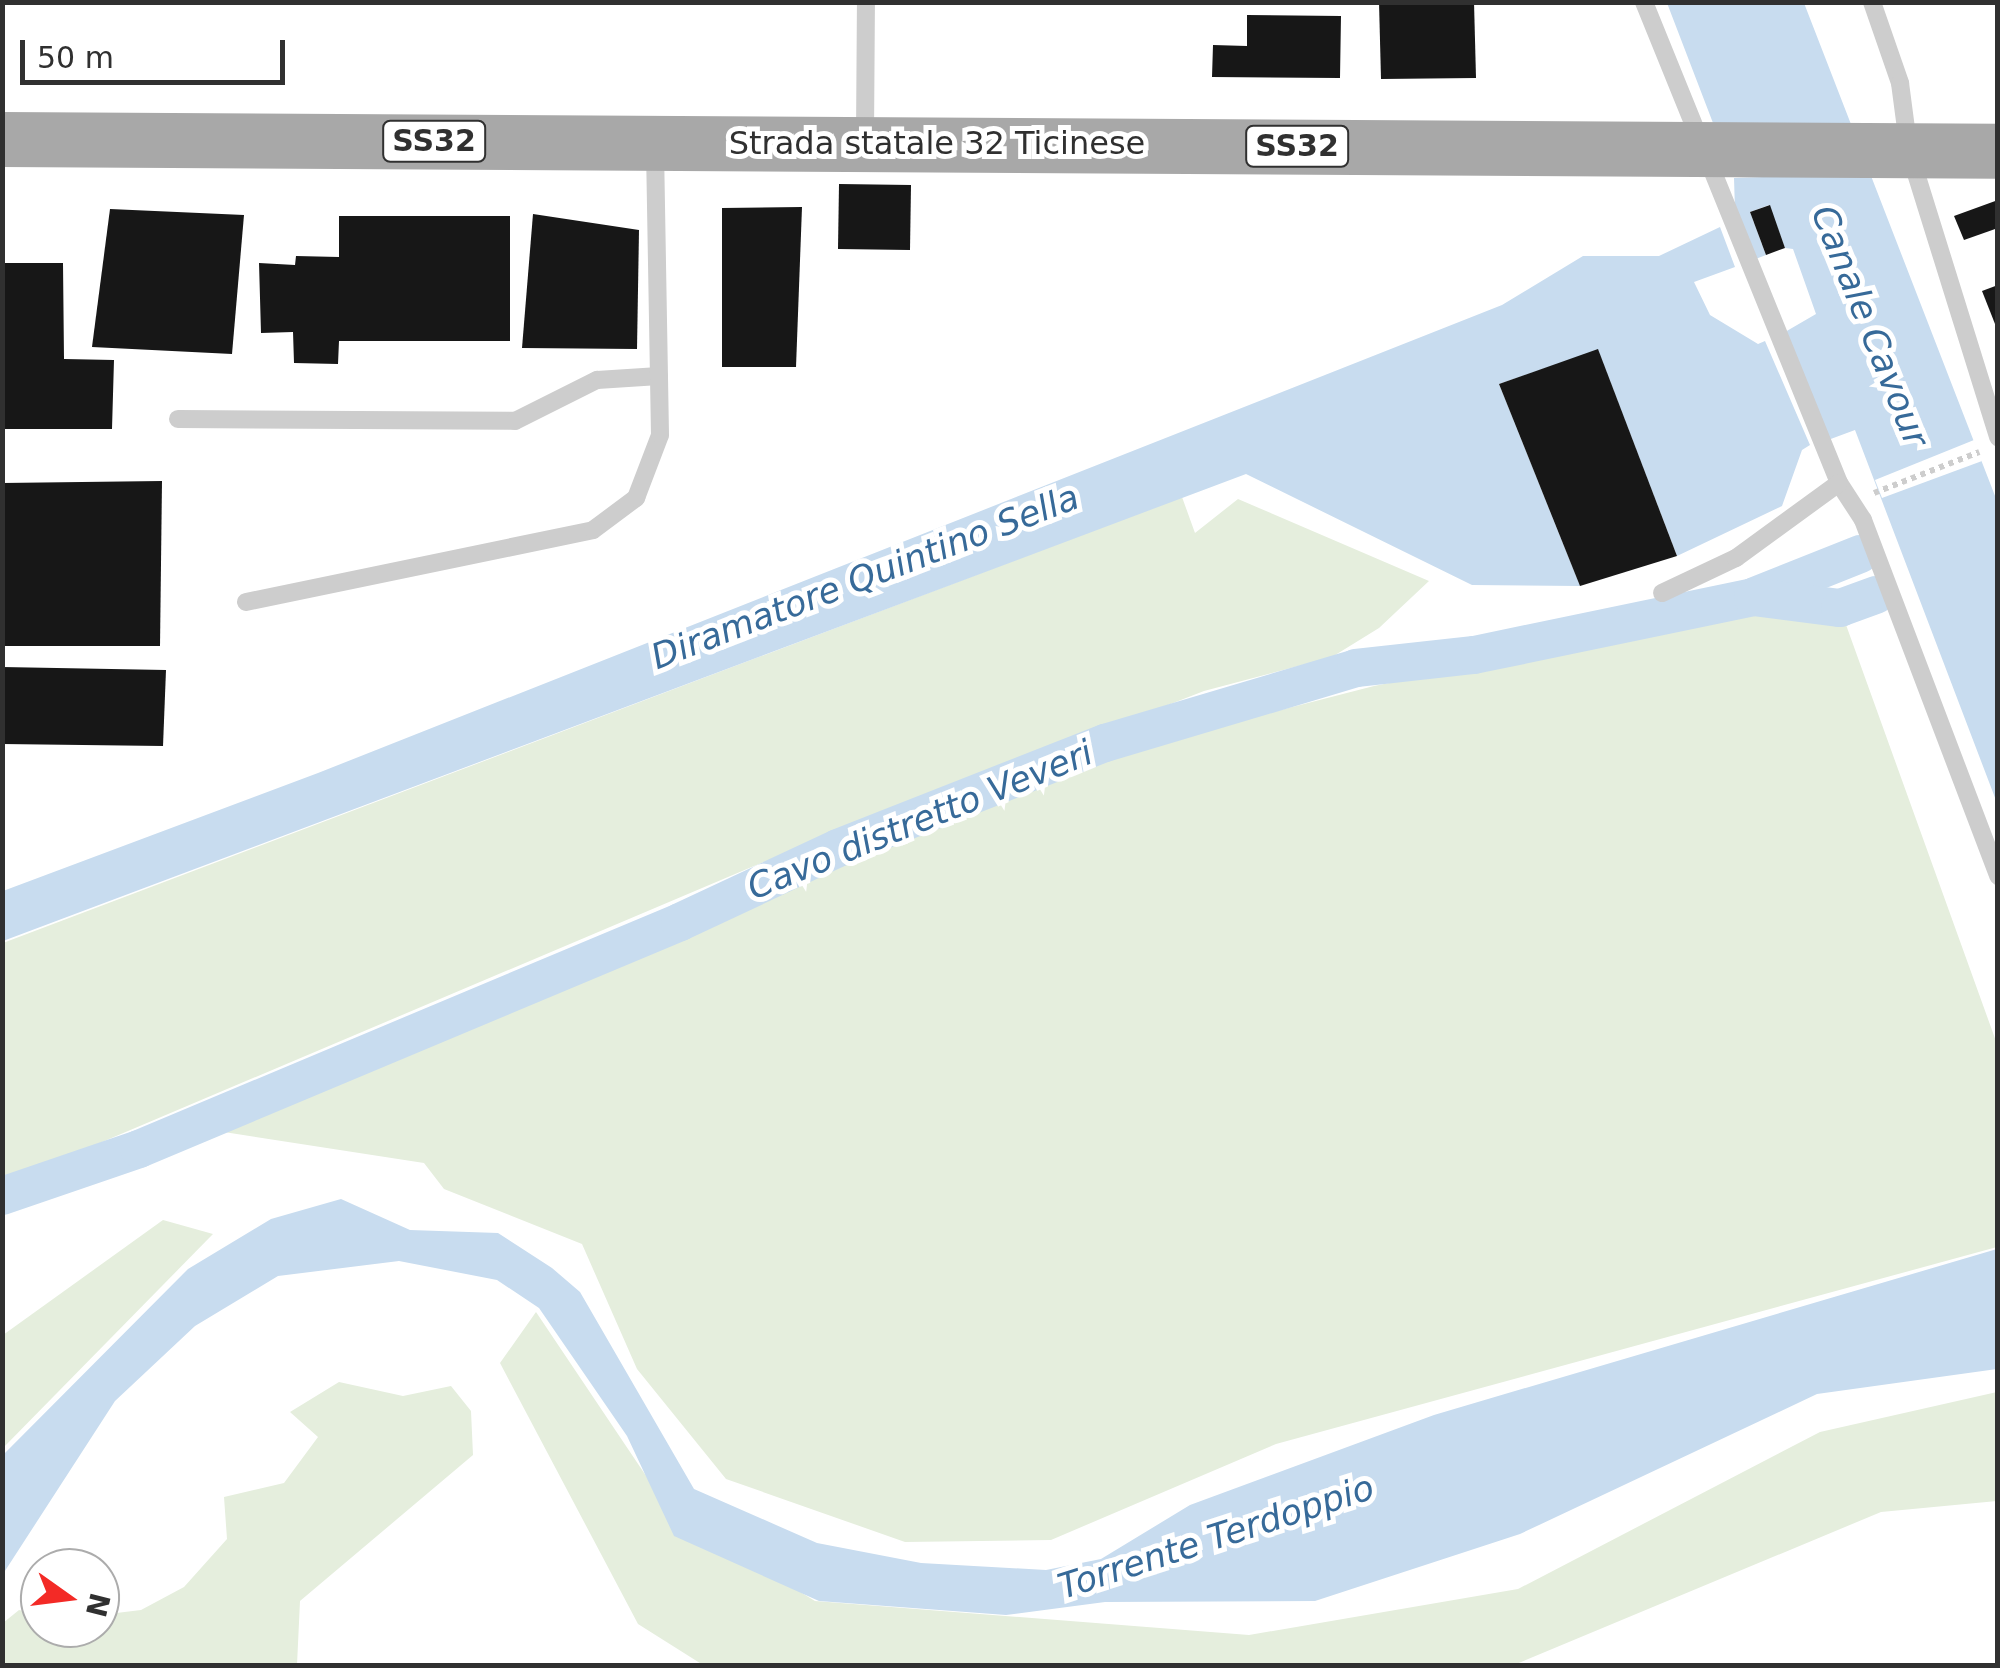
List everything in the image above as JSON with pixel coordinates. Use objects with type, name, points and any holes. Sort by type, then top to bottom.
[{"type":"main road","name":"Strada statale 32 Ticinese","points":[[2,139],[1890,150]]},
{"type":"main road","name":"SS32","points":[[1890,150],[1998,150]]},
{"type":"lane","points":[[864,142],[866,2]]},
{"type":"lane","points":[[1644,2],[1715,150],[1838,482],[1863,520],[1998,876]]},
{"type":"lane","points":[[1872,2],[1900,82],[1890,150],[1998,437]]},
{"type":"lane","points":[[246,602],[593,530],[636,498],[660,435],[656,142]]},
{"type":"lane","points":[[178,419],[515,421],[597,380],[658,376]]},
{"type":"lane","points":[[1662,594],[1736,558],[1838,482]]},
{"type":"path","points":[[1878,490],[1978,452]]},
{"type":"green space","points":[[1182,497],[1195,533],[1238,499],[1429,581],[1379,628],[1332,657],[1204,691],[754,866],[3,1184],[3,943]]},
{"type":"green space","points":[[1756,611],[1845,622],[1997,1044],[1997,1247],[1276,1444],[1051,1540],[905,1542],[726,1479],[637,1369],[582,1244],[444,1189],[424,1163],[224,1132],[890,843],[1129,749],[1374,686]]},
{"type":"green space","points":[[163,1220],[213,1234],[3,1448],[3,1335]]},
{"type":"green space","points":[[536,1312],[671,1513],[815,1601],[1249,1635],[1518,1589],[1820,1432],[1997,1392],[1997,1501],[1881,1512],[1514,1665],[703,1665],[638,1624],[500,1363]]},
{"type":"green space","points":[[339,1382],[403,1396],[451,1386],[471,1411],[473,1455],[300,1601],[297,1665],[3,1665],[3,1623],[19,1610],[20,1648],[120,1648],[120,1613],[141,1610],[184,1587],[227,1539],[224,1497],[284,1483],[318,1437],[290,1412]]},
{"type":"water","name":"Canale Cavour","points":[[1667,3],[1804,3],[1997,501],[1997,803],[1855,430],[1828,440],[1785,332],[1816,314],[1793,249],[1785,248],[1769,205],[1750,212],[1766,255],[1753,260],[1735,211],[1734,178],[1763,177],[1713,123]]},
{"type":"water","name":"Diramatore Quintino Sella","points":[[1720,227],[1735,267],[1694,282],[1710,315],[1758,344],[1765,341],[1810,445],[1802,450],[1782,506],[1677,556],[1598,350],[1499,384],[1580,586],[1472,585],[1246,474],[3,941],[3,891],[318,773],[1502,305],[1583,256],[1659,256]]},
{"type":"water","name":"Torrente Terdoppio","points":[[341,1199],[410,1230],[498,1233],[552,1268],[580,1292],[694,1489],[817,1543],[921,1563],[1046,1570],[1101,1559],[1190,1505],[1434,1415],[1997,1249],[1997,1369],[1817,1394],[1520,1534],[1315,1601],[1105,1602],[1006,1615],[819,1601],[674,1536],[627,1436],[539,1308],[497,1280],[399,1261],[278,1276],[195,1326],[115,1401],[3,1574],[3,1455],[188,1269],[271,1219]]},
{"type":"pier","points":[[1974,440],[1982,461],[1882,498],[1875,480]]},
{"type":"building","points":[[1379,2],[1474,2],[1476,78],[1381,79]]},
{"type":"building","points":[[1247,15],[1341,16],[1340,78],[1212,77],[1213,45],[1247,46]]},
{"type":"building","points":[[839,184],[911,185],[910,250],[838,249]]},
{"type":"building","points":[[1998,200],[1998,228],[1964,240],[1954,216]]},
{"type":"building","points":[[1770,205],[1785,248],[1766,255],[1750,212]]},
{"type":"building","points":[[802,207],[796,367],[722,367],[722,208]]},
{"type":"building","points":[[110,209],[244,215],[232,354],[92,347]]},
{"type":"building","points":[[533,214],[639,230],[637,349],[522,348]]},
{"type":"building","points":[[339,216],[510,216],[510,341],[339,341],[338,364],[294,363],[293,332],[261,333],[259,263],[295,265],[296,256],[339,257]]},
{"type":"building","points":[[2,263],[63,263],[64,359],[114,360],[112,429],[2,429]]},
{"type":"building","points":[[1998,285],[1998,329],[1997,329],[1982,291]]},
{"type":"building","points":[[1598,349],[1677,556],[1580,586],[1499,384]]},
{"type":"building","points":[[162,481],[160,646],[2,646],[2,483]]},
{"type":"building","points":[[2,667],[166,670],[163,746],[2,744]]},
{"type":"waterway","points":[[1755,596],[1860,554]]},
{"type":"waterway","name":"Cavo distretto Veveri","points":[[2,1196],[139,1149],[680,922],[838,848],[1105,743],[1356,668],[1474,655],[1753,597],[1840,608],[1876,595]]}]
